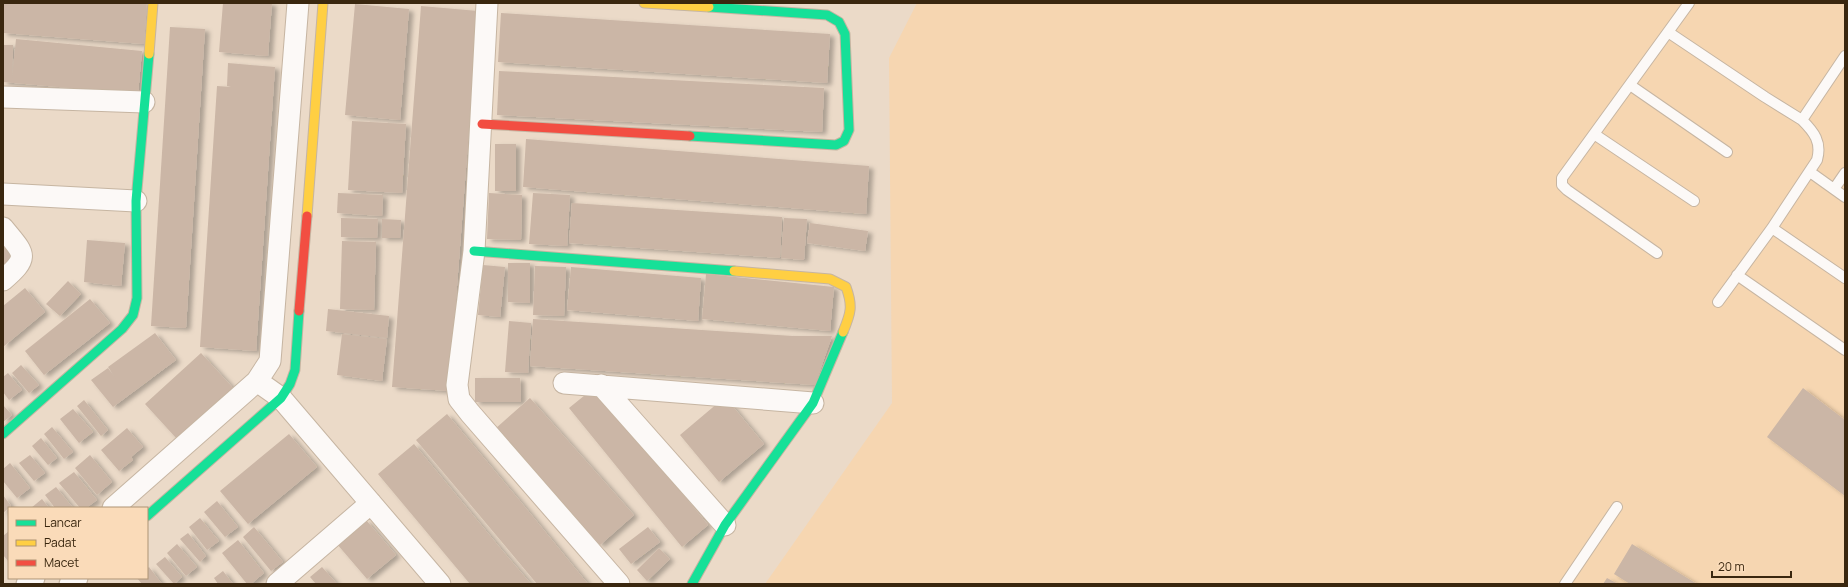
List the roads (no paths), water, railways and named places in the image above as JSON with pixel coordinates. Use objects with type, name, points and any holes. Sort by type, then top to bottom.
[{"type":"street","points":[[3,434],[122,329],[133,315],[137,298],[136,201],[153,3]]},
{"type":"street","points":[[114,507],[257,381],[270,361],[298,3]]},
{"type":"street","points":[[148,515],[281,398],[290,384],[295,370],[323,3]]},
{"type":"street","points":[[487,3],[482,124],[474,251],[457,385],[459,398],[470,413],[619,584]]},
{"type":"street","points":[[482,124],[836,145],[844,141],[849,130],[844,34],[839,22],[827,15],[644,3]]},
{"type":"street","points":[[3,97],[144,102]]},
{"type":"street","points":[[3,194],[136,201]]},
{"type":"street","points":[[3,228],[21,250],[22,260],[17,268],[3,280]]},
{"type":"street","points":[[474,251],[830,279],[846,287],[851,301],[850,315],[813,404],[725,525],[692,584]]},
{"type":"street","points":[[257,381],[281,398],[440,584]]},
{"type":"street","points":[[564,383],[813,404]]},
{"type":"street","points":[[601,385],[725,525]]},
{"type":"street","points":[[277,584],[371,503]]},
{"type":"lane","points":[[1657,253],[1567,190],[1562,185],[1562,178],[1689,3]]},
{"type":"lane","points":[[1668,32],[1765,98],[1802,120],[1810,128],[1818,141],[1820,150],[1817,160],[1810,172],[1772,228],[1718,302]]},
{"type":"lane","points":[[1802,120],[1845,56]]},
{"type":"lane","points":[[1630,85],[1727,152]]},
{"type":"lane","points":[[1594,134],[1694,202]]},
{"type":"lane","points":[[1810,172],[1845,197]]},
{"type":"lane","points":[[1834,189],[1845,173]]},
{"type":"lane","points":[[1772,228],[1845,278]]},
{"type":"lane","points":[[1738,276],[1845,350]]},
{"type":"lane","points":[[1565,584],[1617,507]]}]
